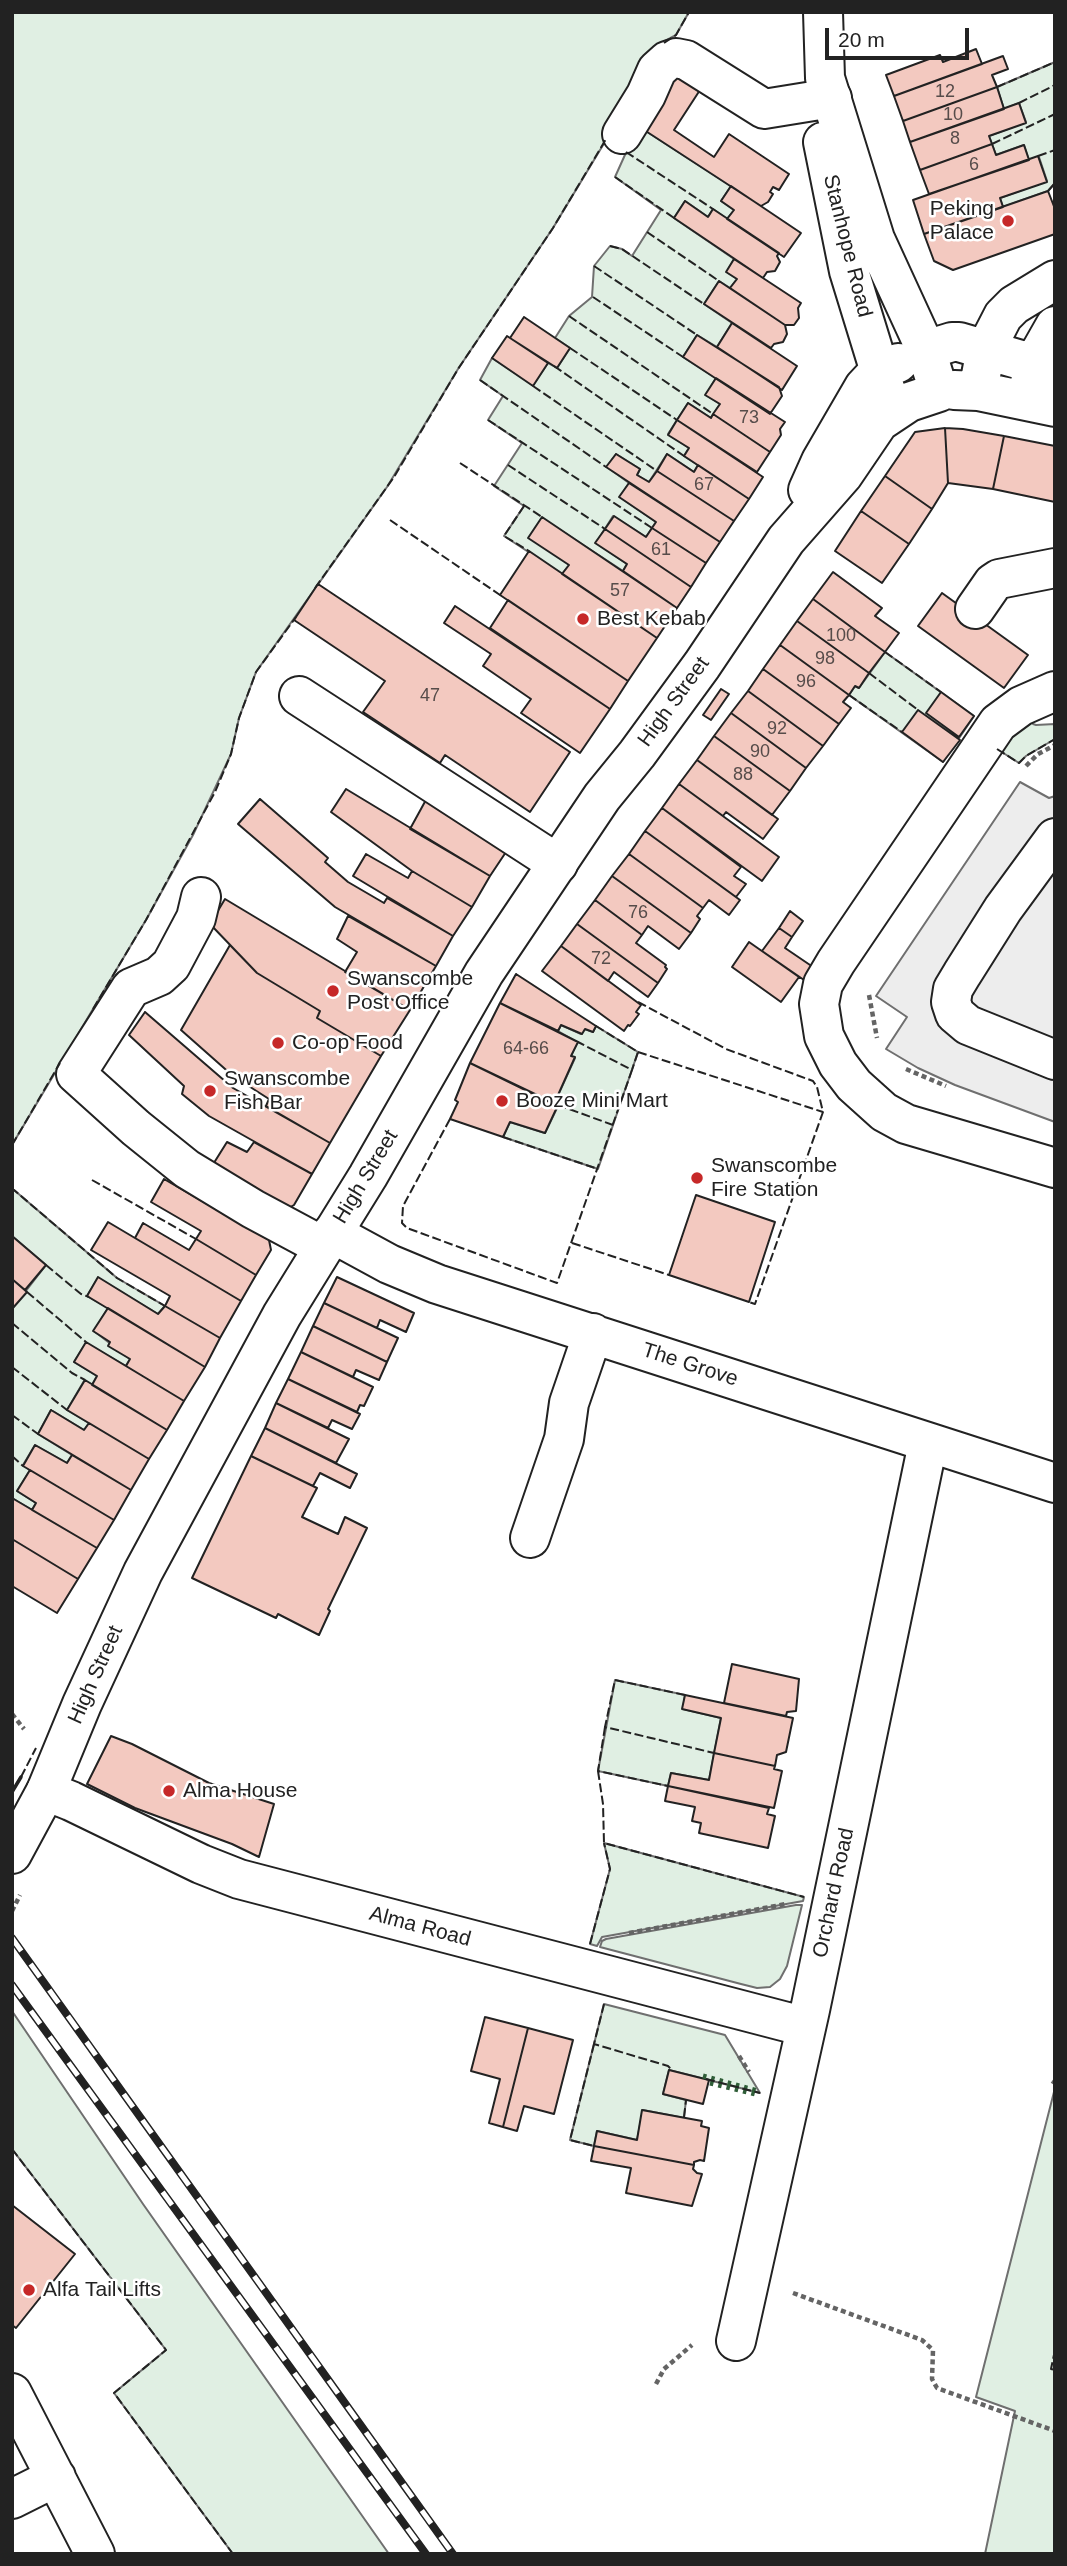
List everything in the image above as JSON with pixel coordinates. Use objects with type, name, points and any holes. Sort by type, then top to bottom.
[{"type":"street","name":"Stanhope Road","points":[[823,12],[826,92],[875,239],[926,350],[939,392]]},
{"type":"street","points":[[622,134],[657,70],[667,61],[676,58],[686,61],[767,109],[826,92]]},
{"type":"street","name":"Stanhope Road","points":[[826,92],[818,117],[849,271],[892,411]]},
{"type":"street","points":[[978,391],[986,349],[1003,316],[1014,305],[1055,280]]},
{"type":"street","points":[[1040,404],[1044,367],[1055,326]]},
{"type":"street","name":"High Street","points":[[786,540],[821,461],[853,403],[879,371],[926,350],[952,342],[986,349],[1044,367]]},
{"type":"street","name":"High Street","points":[[14,1851],[46,1791],[82,1704],[143,1572],[282,1315],[368,1176],[480,980],[602,797],[702,665],[786,540],[842,475],[873,428],[892,411],[923,396],[952,390],[978,391],[1040,404]]},
{"type":"street","points":[[975,609],[993,583],[999,579],[1055,568]]},
{"type":"street","points":[[1055,691],[1021,706],[994,729],[836,962],[823,985],[819,1004],[824,1036],[838,1064],[854,1085],[884,1112],[906,1124],[1055,1168]]},
{"type":"street","points":[[299,696],[558,864]]},
{"type":"street","points":[[1055,838],[1003,909],[968,963],[953,989],[951,1002],[955,1014],[968,1025],[1055,1060]]},
{"type":"street","name":"The Grove","points":[[201,897],[197,918],[171,965],[159,976],[131,988],[76,1074],[187,1169],[253,1209],[474,1297],[1055,1483]]},
{"type":"street","points":[[530,1538],[564,1439],[569,1403],[593,1333]]},
{"type":"street","name":"Orchard Road","points":[[736,2341],[806,2028],[928,1443]]},
{"type":"street","name":"Alma Road","points":[[46,1791],[201,1864],[239,1879],[806,2028]]},
{"type":"street","points":[[12,2393],[95,2554]]},
{"type":"street","points":[[12,2499],[56,2477]]},
{"type":"path","points":[[1021,772],[1038,754],[1055,745]]},
{"type":"path","points":[[618,1935],[797,1902]]},
{"type":"path","points":[[736,2051],[756,2081]]},
{"type":"path","points":[[788,2291],[922,2340],[933,2350],[932,2379],[937,2388],[1055,2431]]},
{"type":"path","points":[[656,2384],[664,2369],[697,2339]]},
{"type":"green space","points":[[12,12],[689,12],[676,35],[656,46],[629,102],[553,228],[458,369],[387,487],[256,672],[239,718],[231,754],[193,835],[146,920],[12,1145]]},
{"type":"green space","points":[[1055,62],[1055,183],[1048,191],[1003,207],[1000,198],[1047,181],[1039,157],[1029,160],[1024,145],[996,155],[989,136],[1026,122],[1019,103],[1004,109],[997,87]]},
{"type":"green space","points":[[638,126],[731,186],[721,201],[734,210],[727,219],[713,209],[708,217],[685,201],[674,218],[734,259],[727,272],[737,279],[730,288],[719,281],[704,304],[732,323],[717,347],[697,335],[683,357],[716,378],[706,395],[720,404],[711,418],[688,403],[668,434],[689,448],[684,456],[698,465],[694,472],[667,454],[649,482],[637,475],[640,469],[616,454],[607,467],[629,483],[620,497],[656,522],[646,537],[613,516],[596,543],[627,564],[623,571],[542,518],[569,565],[562,574],[504,536],[524,506],[494,486],[522,443],[488,420],[503,396],[480,380],[492,358],[533,385],[548,363],[557,368],[570,348],[555,338],[569,316],[592,297],[594,266],[610,246],[622,249],[632,256],[661,210],[615,177]]},
{"type":"green space","points":[[885,652],[974,716],[943,762],[849,695],[855,686],[859,688]]},
{"type":"green space","points":[[1030,718],[1036,725],[1055,724],[1055,739],[1019,763],[997,749]]},
{"type":"green space","points":[[561,1025],[581,1034],[585,1029],[593,1032],[596,1026],[638,1052],[598,1169],[503,1137],[510,1122],[545,1133],[558,1106],[554,1104],[575,1058],[571,1056],[577,1042],[558,1031]]},
{"type":"green space","points":[[14,1190],[117,1278],[165,1306],[158,1314],[98,1278],[87,1296],[108,1308],[94,1331],[130,1359],[126,1366],[86,1343],[74,1362],[97,1376],[92,1385],[84,1381],[67,1410],[89,1423],[84,1430],[51,1410],[38,1434],[72,1455],[67,1463],[35,1445],[23,1465],[30,1470],[17,1491],[36,1503],[32,1510],[12,1498],[12,1309],[46,1265],[12,1236]]},
{"type":"green space","points":[[615,1680],[685,1695],[683,1709],[721,1718],[709,1780],[671,1773],[668,1786],[598,1771]]},
{"type":"green space","points":[[604,1843],[804,1897],[803,1901],[602,1937],[597,1946],[590,1944],[610,1869]]},
{"type":"green space","points":[[802,1905],[787,1966],[780,1979],[770,1987],[757,1988],[600,1947],[606,1939]]},
{"type":"green space","points":[[604,2004],[725,2035],[760,2093],[669,2070],[663,2094],[686,2100],[684,2118],[643,2110],[637,2140],[597,2131],[594,2146],[570,2140]]},
{"type":"green space","points":[[12,2011],[143,2204],[389,2554],[233,2554],[114,2393],[166,2350],[12,2149]]},
{"type":"green space","points":[[1055,2088],[1055,2554],[985,2554],[1015,2411],[976,2397]]},
{"type":"shaded area","points":[[1020,782],[1049,798],[1055,796],[1055,1122],[955,1085],[886,1049],[907,1017],[876,996]]},
{"type":"building","points":[[976,49],[982,64],[894,96],[886,75],[940,55],[943,62]]},
{"type":"building","points":[[1003,56],[1008,69],[992,75],[997,87],[903,121],[894,96]]},
{"type":"building","points":[[673,72],[700,90],[674,130],[714,157],[729,134],[789,174],[779,190],[773,187],[770,192],[773,194],[768,202],[761,206],[638,126]]},
{"type":"building","points":[[997,87],[1004,109],[910,142],[903,121]]},
{"type":"building","points":[[1019,103],[1026,123],[989,136],[992,144],[920,170],[910,142]]},
{"type":"building","points":[[992,144],[996,155],[1024,145],[1029,160],[929,194],[920,170]]},
{"type":"building","points":[[1038,156],[1047,182],[1000,198],[1003,207],[924,234],[913,200]]},
{"type":"building","points":[[731,186],[801,233],[784,257],[727,219],[734,210],[721,201]]},
{"type":"building","name":"Peking Palace","points":[[1048,191],[1055,209],[1055,234],[953,270],[934,261],[924,234]]},
{"type":"building","points":[[685,201],[708,217],[713,209],[779,253],[777,256],[780,262],[775,271],[767,272],[763,278],[674,218]]},
{"type":"building","points":[[734,259],[801,303],[798,308],[799,318],[794,325],[785,325],[730,288],[737,279],[726,272]]},
{"type":"building","points":[[719,281],[785,325],[787,334],[783,342],[774,344],[771,348],[704,304]]},
{"type":"building","points":[[524,317],[570,348],[557,368],[510,338]]},
{"type":"building","points":[[732,323],[797,366],[782,390],[717,347]]},
{"type":"building","points":[[697,335],[779,387],[782,396],[770,414],[683,357]]},
{"type":"building","points":[[507,336],[548,363],[533,386],[492,358]]},
{"type":"building","points":[[716,378],[785,422],[780,429],[781,435],[770,452],[713,414],[720,404],[705,395]]},
{"type":"building","points":[[688,403],[711,418],[713,414],[770,452],[757,472],[677,420]]},
{"type":"building","points":[[677,420],[763,477],[749,499],[684,456],[689,448],[668,435]]},
{"type":"building","points":[[945,428],[948,483],[932,509],[885,476],[915,432]]},
{"type":"building","points":[[945,428],[1004,436],[993,489],[948,483]]},
{"type":"building","points":[[1004,436],[1055,446],[1055,502],[993,489]]},
{"type":"building","points":[[616,454],[640,469],[637,475],[649,482],[657,471],[734,521],[720,542],[606,467]]},
{"type":"building","points":[[667,454],[694,472],[698,465],[749,499],[734,521],[657,471]]},
{"type":"building","points":[[885,476],[932,509],[909,544],[861,511]]},
{"type":"building","points":[[629,483],[720,542],[706,563],[652,528],[656,522],[619,497]]},
{"type":"building","points":[[861,511],[909,544],[882,583],[835,551]]},
{"type":"building","points":[[614,516],[646,537],[652,528],[706,563],[691,587],[605,529]]},
{"type":"building","points":[[542,517],[677,608],[657,638],[562,574],[569,565],[528,538]]},
{"type":"building","points":[[605,529],[691,587],[677,608],[623,571],[627,564],[595,543]]},
{"type":"building","name":"Best Kebab","points":[[529,551],[657,638],[628,681],[500,595]]},
{"type":"building","points":[[833,572],[882,608],[875,616],[899,633],[885,652],[813,599]]},
{"type":"building","points":[[318,584],[570,752],[530,812],[445,755],[440,763],[363,712],[385,681],[294,620]]},
{"type":"building","points":[[942,593],[1028,655],[1004,688],[918,626]]},
{"type":"building","points":[[813,599],[885,652],[869,673],[797,621]]},
{"type":"building","points":[[508,600],[628,681],[610,709],[490,628]]},
{"type":"building","points":[[455,606],[610,709],[580,753],[521,713],[531,699],[483,666],[491,654],[444,623]]},
{"type":"building","points":[[797,621],[869,673],[859,688],[855,686],[849,695],[780,645]]},
{"type":"building","points":[[780,645],[849,695],[843,702],[851,708],[839,724],[763,669]]},
{"type":"building","points":[[763,669],[839,724],[823,746],[748,691]]},
{"type":"building","points":[[721,689],[729,694],[711,720],[703,715]]},
{"type":"building","points":[[748,691],[823,746],[806,768],[731,713]]},
{"type":"building","points":[[941,692],[974,716],[959,737],[926,713]]},
{"type":"building","points":[[918,710],[960,740],[943,762],[902,732]]},
{"type":"building","points":[[731,713],[806,768],[790,791],[714,736]]},
{"type":"building","points":[[714,736],[790,791],[772,815],[697,760]]},
{"type":"building","points":[[697,760],[778,819],[763,839],[726,812],[723,816],[679,784]]},
{"type":"building","points":[[679,784],[779,857],[762,881],[662,808]]},
{"type":"building","points":[[346,789],[490,876],[472,907],[412,871],[331,812]]},
{"type":"building","points":[[427,798],[508,849],[490,876],[410,829]]},
{"type":"building","points":[[260,799],[328,858],[325,862],[348,882],[384,903],[387,898],[453,936],[436,966],[335,907],[238,824]]},
{"type":"building","points":[[662,808],[741,867],[734,876],[746,884],[736,897],[645,831]]},
{"type":"building","points":[[645,831],[740,900],[729,915],[709,900],[703,908],[629,854]]},
{"type":"building","points":[[366,854],[408,878],[412,871],[472,907],[453,936],[353,876]]},
{"type":"building","points":[[629,854],[703,908],[691,933],[612,876]]},
{"type":"building","points":[[612,876],[691,933],[679,949],[648,926],[642,935],[595,900]]},
{"type":"building","name":"Swanscombe Post Office","points":[[225,899],[410,1010],[381,1056],[317,1018],[320,1011],[257,973],[210,924]]},
{"type":"building","points":[[595,900],[642,935],[636,943],[666,965],[667,969],[658,983],[577,924]]},
{"type":"building","points":[[790,911],[803,921],[792,937],[779,928]]},
{"type":"building","points":[[348,916],[436,966],[410,1010],[345,972],[357,952],[337,939]]},
{"type":"building","points":[[577,924],[658,983],[648,997],[614,972],[608,981],[561,946]]},
{"type":"building","points":[[779,928],[792,937],[785,948],[813,967],[804,980],[762,951]]},
{"type":"building","points":[[749,942],[799,977],[781,1002],[732,967]]},
{"type":"building","name":"Co-op Food","points":[[230,945],[257,973],[320,1011],[317,1018],[381,1056],[330,1143],[266,1106],[269,1099],[233,1076],[181,1030]]},
{"type":"building","points":[[561,946],[641,1005],[636,1012],[639,1014],[624,1031],[542,971]]},
{"type":"building","points":[[516,974],[596,1026],[593,1032],[585,1029],[582,1034],[561,1025],[558,1031],[500,1003]]},
{"type":"building","points":[[500,1003],[578,1042],[571,1056],[575,1057],[554,1104],[470,1063]]},
{"type":"building","name":"Swanscombe Fish Bar","points":[[145,1012],[233,1088],[330,1143],[312,1174],[209,1116],[182,1094],[184,1086],[129,1035]]},
{"type":"building","name":"Booze Mini Mart","points":[[470,1063],[558,1105],[545,1133],[510,1122],[503,1137],[450,1119]]},
{"type":"building","points":[[227,1142],[247,1152],[254,1142],[312,1174],[294,1205],[287,1209],[212,1166]]},
{"type":"building","points":[[164,1179],[269,1240],[271,1250],[256,1275],[196,1239],[201,1231],[151,1202]]},
{"type":"building","points":[[696,1195],[775,1222],[749,1302],[669,1275]]},
{"type":"building","points":[[108,1222],[241,1301],[220,1338],[165,1306],[170,1296],[91,1250]]},
{"type":"building","points":[[143,1223],[189,1250],[196,1239],[256,1275],[241,1301],[135,1238]]},
{"type":"building","points":[[12,1236],[46,1265],[25,1290],[12,1279]]},
{"type":"building","points":[[98,1277],[158,1314],[165,1306],[220,1338],[205,1367],[87,1296]]},
{"type":"building","points":[[337,1277],[414,1313],[406,1332],[380,1320],[377,1328],[324,1303]]},
{"type":"building","points":[[12,1279],[27,1292],[12,1309]]},
{"type":"building","points":[[324,1303],[398,1338],[387,1362],[313,1326]]},
{"type":"building","points":[[108,1308],[205,1367],[184,1401],[126,1366],[130,1359],[108,1346],[110,1342],[93,1331]]},
{"type":"building","points":[[313,1326],[387,1362],[379,1380],[356,1370],[353,1377],[301,1352]]},
{"type":"building","points":[[86,1342],[184,1401],[167,1430],[92,1385],[97,1376],[74,1362]]},
{"type":"building","points":[[301,1352],[373,1387],[364,1406],[360,1405],[357,1412],[288,1379]]},
{"type":"building","points":[[288,1379],[360,1414],[352,1429],[332,1420],[328,1428],[276,1403]]},
{"type":"building","points":[[85,1380],[167,1430],[149,1459],[67,1410]]},
{"type":"building","points":[[276,1403],[349,1439],[336,1463],[265,1428]]},
{"type":"building","points":[[51,1410],[84,1430],[89,1423],[149,1459],[131,1490],[38,1434]]},
{"type":"building","points":[[265,1428],[357,1474],[350,1488],[320,1473],[313,1486],[251,1456]]},
{"type":"building","points":[[35,1445],[67,1463],[72,1455],[131,1490],[114,1520],[23,1466]]},
{"type":"building","points":[[251,1456],[317,1488],[302,1517],[338,1534],[345,1517],[367,1528],[328,1609],[330,1611],[319,1635],[278,1614],[276,1618],[192,1578]]},
{"type":"building","points":[[30,1470],[114,1520],[97,1548],[32,1510],[36,1503],[17,1491]]},
{"type":"building","points":[[12,1498],[97,1548],[78,1579],[12,1539]]},
{"type":"building","points":[[12,1539],[78,1579],[57,1613],[12,1586]]},
{"type":"building","points":[[732,1664],[799,1679],[796,1711],[787,1712],[786,1716],[724,1703]]},
{"type":"building","points":[[685,1695],[793,1718],[786,1752],[777,1755],[775,1766],[714,1753],[721,1718],[682,1709]]},
{"type":"building","name":"Alma House","points":[[111,1736],[209,1783],[274,1804],[259,1857],[232,1844],[135,1808],[87,1784]]},
{"type":"building","points":[[714,1753],[775,1766],[774,1769],[782,1771],[774,1808],[668,1786],[671,1773],[709,1780]]},
{"type":"building","points":[[668,1786],[769,1808],[767,1814],[775,1816],[768,1848],[699,1833],[701,1823],[692,1821],[695,1807],[665,1801]]},
{"type":"building","points":[[485,2017],[528,2028],[503,2127],[489,2123],[500,2079],[471,2071]]},
{"type":"building","points":[[528,2028],[573,2040],[554,2114],[524,2106],[517,2131],[503,2127]]},
{"type":"building","points":[[669,2070],[709,2080],[703,2104],[663,2094]]},
{"type":"building","points":[[642,2110],[702,2121],[701,2126],[709,2128],[704,2161],[694,2162],[694,2165],[594,2146],[597,2131],[637,2140]]},
{"type":"building","points":[[594,2146],[694,2165],[693,2169],[702,2174],[692,2206],[626,2193],[631,2168],[591,2161]]},
{"type":"building","name":"Alfa Tail Lifts","points":[[12,2205],[75,2254],[16,2328],[12,2325]]},
{"type":"railway","points":[[12,1938],[453,2554]]},
{"type":"railway","points":[[12,1985],[426,2554]]},
{"type":"hedge","points":[[703,2076],[758,2091]]},
{"type":"hedge","points":[[710,2083],[759,2095]]},
{"type":"fence","points":[[664,43],[676,35],[689,12]]},
{"type":"fence","points":[[997,87],[1055,62]]},
{"type":"fence","points":[[1019,103],[1055,85]]},
{"type":"fence","points":[[992,144],[1055,114]]},
{"type":"fence","points":[[315,588],[394,477],[458,369],[553,228],[606,139]]},
{"type":"fence","points":[[1038,156],[1055,150]]},
{"type":"fence","points":[[626,152],[713,209]]},
{"type":"fence","points":[[615,177],[674,218]]},
{"type":"fence","points":[[1048,191],[1055,183]]},
{"type":"fence","points":[[647,232],[719,281]]},
{"type":"fence","points":[[610,246],[622,249],[704,304]]},
{"type":"fence","points":[[594,266],[697,335]]},
{"type":"fence","points":[[593,297],[683,357]]},
{"type":"fence","points":[[569,316],[713,414]]},
{"type":"fence","points":[[570,348],[677,420]]},
{"type":"fence","points":[[554,366],[684,456]]},
{"type":"fence","points":[[480,380],[606,467]]},
{"type":"fence","points":[[533,386],[657,471]]},
{"type":"fence","points":[[488,420],[652,528]]},
{"type":"fence","points":[[460,463],[542,517]]},
{"type":"fence","points":[[508,465],[605,529]]},
{"type":"fence","points":[[524,506],[504,536],[529,551]]},
{"type":"fence","points":[[390,520],[500,595]]},
{"type":"fence","points":[[93,1009],[146,920],[215,792],[231,754],[239,718],[256,672],[296,617]]},
{"type":"fence","points":[[885,652],[941,692]]},
{"type":"fence","points":[[869,673],[918,710]]},
{"type":"fence","points":[[849,695],[902,732]]},
{"type":"fence","points":[[997,749],[1019,763],[1055,739]]},
{"type":"fence","points":[[638,1002],[726,1049],[813,1081],[817,1087],[823,1112],[755,1304],[749,1302]]},
{"type":"fence","points":[[596,1026],[638,1052],[632,1070]]},
{"type":"fence","points":[[450,1119],[403,1206],[402,1223],[407,1228],[557,1283],[632,1070],[578,1042]]},
{"type":"fence","points":[[638,1052],[823,1112]]},
{"type":"fence","points":[[12,1145],[60,1063]]},
{"type":"fence","points":[[558,1105],[613,1125]]},
{"type":"fence","points":[[503,1137],[598,1169]]},
{"type":"fence","points":[[92,1180],[196,1239]]},
{"type":"fence","points":[[12,1193],[14,1190],[117,1278],[165,1306]]},
{"type":"fence","points":[[572,1243],[669,1275]]},
{"type":"fence","points":[[46,1265],[81,1294],[89,1297]]},
{"type":"fence","points":[[27,1292],[86,1342]]},
{"type":"fence","points":[[12,1323],[72,1373],[85,1380]]},
{"type":"fence","points":[[12,1367],[67,1410]]},
{"type":"fence","points":[[12,1415],[38,1434]]},
{"type":"fence","points":[[12,1456],[23,1466]]},
{"type":"fence","points":[[685,1695],[615,1680],[605,1727],[714,1753]]},
{"type":"fence","points":[[605,1727],[598,1771],[668,1786]]},
{"type":"fence","points":[[21,1777],[36,1748]]},
{"type":"fence","points":[[598,1771],[603,1804],[604,1843],[804,1897]]},
{"type":"fence","points":[[590,1944],[610,1869],[604,1843]]},
{"type":"fence","points":[[604,2004],[594,2044],[668,2066],[672,2070]]},
{"type":"fence","points":[[594,2044],[570,2140],[594,2146]]},
{"type":"fence","points":[[706,2079],[760,2093]]},
{"type":"fence","points":[[684,2117],[686,2100]]},
{"type":"fence","points":[[12,2149],[166,2350],[114,2393],[233,2554]]},
{"type":"fence","points":[[1055,2350],[1051,2369],[1055,2370]]},
{"type":"wall","points":[[12,1792],[21,1777]]},
{"type":"place","name":"Peking Palace","points":[[1008,221]]},
{"type":"place","name":"Best Kebab","points":[[583,619]]},
{"type":"place","name":"Swanscombe Post Office","points":[[333,991]]},
{"type":"place","name":"Co-op Food","points":[[278,1043]]},
{"type":"place","name":"Swanscombe Fish Bar","points":[[210,1091]]},
{"type":"place","name":"Booze Mini Mart","points":[[502,1101]]},
{"type":"place","name":"Swanscombe Fire Station","points":[[697,1178]]},
{"type":"place","name":"Alma House","points":[[169,1791]]},
{"type":"place","name":"Alfa Tail Lifts","points":[[29,2290]]}]
